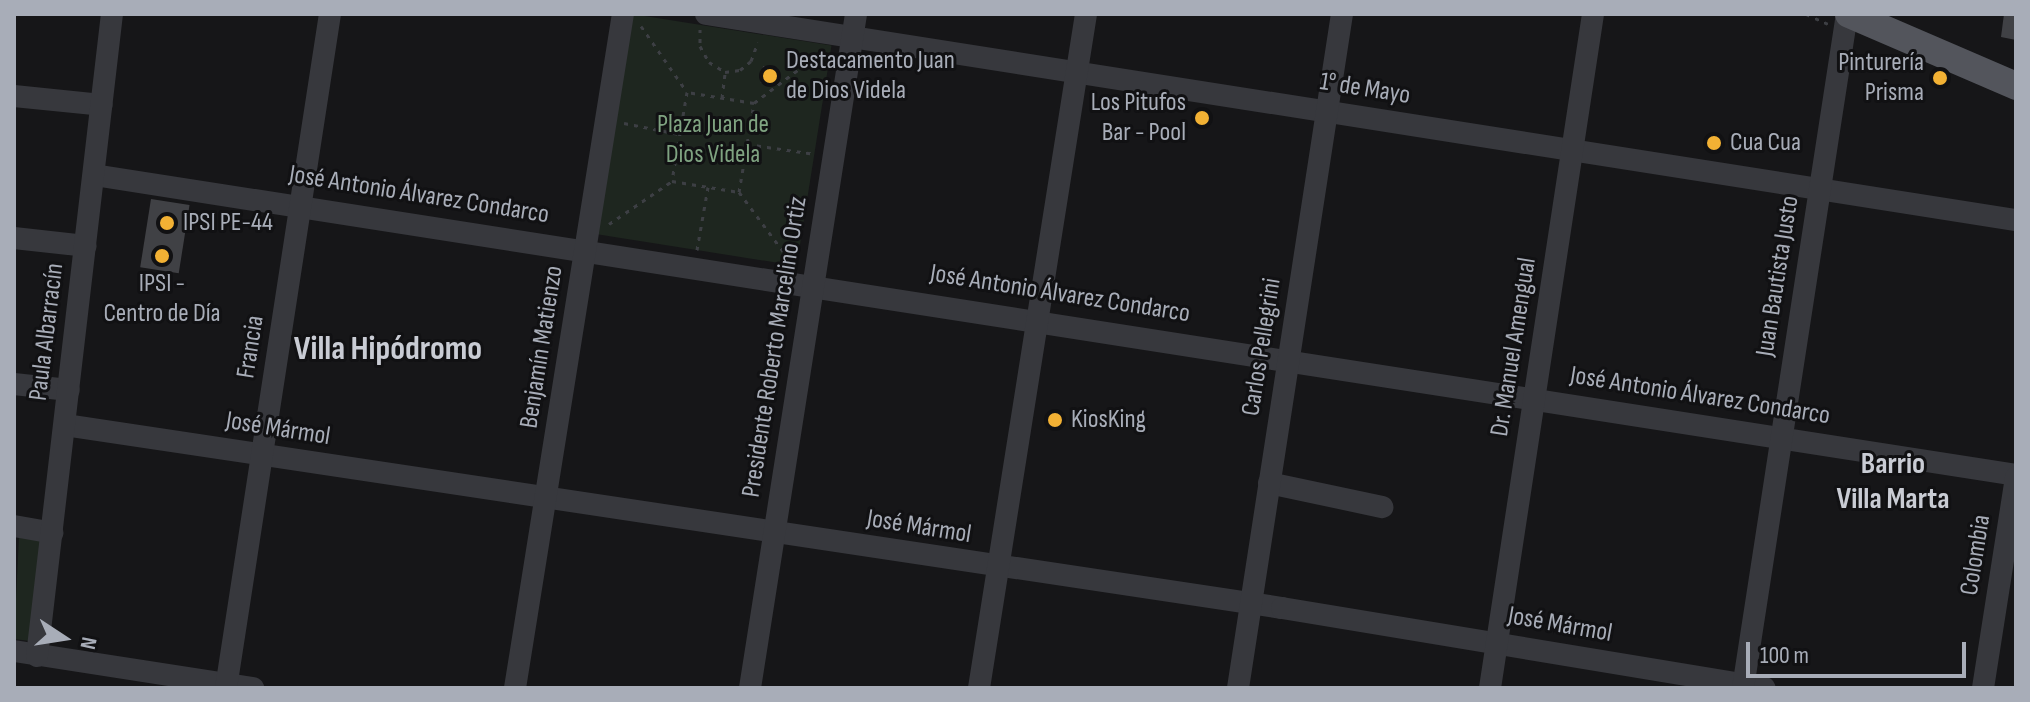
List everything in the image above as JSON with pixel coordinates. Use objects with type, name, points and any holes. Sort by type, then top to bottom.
[{"type":"main road","points":[[1848,14],[2016,86]]},
{"type":"street","name":"Paula Albarracín","points":[[37,656],[112,14]]},
{"type":"street","name":"Francia","points":[[226,686],[330,14]]},
{"type":"street","name":"Benjamín Matienzo","points":[[515,688],[623,14]]},
{"type":"street","name":"Presidente Roberto Marcelino Ortiz","points":[[750,688],[856,14]]},
{"type":"street","points":[[979,688],[1086,14]]},
{"type":"street","name":"Carlos Pellegrini","points":[[1238,688],[1342,14]]},
{"type":"street","name":"Dr. Manuel Amengual","points":[[1490,688],[1593,14]]},
{"type":"street","name":"Juan Bautista Justo","points":[[1750,687],[1781,437],[1848,14]]},
{"type":"street","name":"1° de Mayo","points":[[703,19],[852,37],[1078,71],[2016,220]]},
{"type":"street","points":[[14,96],[102,105]]},
{"type":"street","name":"José Antonio Álvarez Condarco","points":[[94,175],[1289,358],[2016,476]]},
{"type":"street","points":[[14,238],[86,246]]},
{"type":"street","points":[[14,384],[69,390]]},
{"type":"street","name":"José Mármol","points":[[65,425],[1497,643],[1750,687]]},
{"type":"street","name":"Colombia","points":[[1983,688],[2016,476]]},
{"type":"street","points":[[1269,483],[1382,507]]},
{"type":"street","points":[[14,526],[52,533]]},
{"type":"street","points":[[14,651],[253,688]]},
{"type":"path","points":[[633,14],[687,92],[672,181]]},
{"type":"path","points":[[703,19],[700,46],[709,62],[725,72],[740,70],[751,61],[761,34]]},
{"type":"path","points":[[739,192],[754,103],[831,46]]},
{"type":"path","points":[[722,98],[725,72]]},
{"type":"path","points":[[687,92],[754,103]]},
{"type":"path","points":[[606,120],[679,134]]},
{"type":"path","points":[[747,144],[834,157]]},
{"type":"path","points":[[608,225],[672,181],[739,192],[794,266]]},
{"type":"path","points":[[694,266],[708,187]]},
{"type":"green space","name":"Plaza Juan de Dios Videla","points":[[632,14],[832,46],[797,266],[597,234]]},
{"type":"green space","points":[[19,537],[44,541],[30,641],[14,639]]},
{"type":"building","points":[[2004,14],[2016,14],[2016,40],[2001,37]]},
{"type":"building","name":"Destacamento Juan de Dios Videla","points":[[763,66],[778,68],[775,85],[761,83]]},
{"type":"building","name":"IPSI PE-44","points":[[151,199],[190,205],[179,273],[140,267]]},
{"type":"place","name":"Destacamento Juan de Dios Videla","points":[[770,76]]},
{"type":"place","name":"Pinturería Prisma","points":[[1940,78]]},
{"type":"place","name":"Los Pitufos Bar - Pool","points":[[1202,118]]},
{"type":"place","name":"Cua Cua","points":[[1714,143]]},
{"type":"place","name":"IPSI PE-44","points":[[167,223]]},
{"type":"place","name":"IPSI - Centro de Día","points":[[162,256]]},
{"type":"place","name":"KiosKing","points":[[1055,420]]},
{"type":"district","name":"Villa Hipódromo","points":[[388,349]]},
{"type":"district","name":"Barrio Villa Marta","points":[[1893,481]]}]
